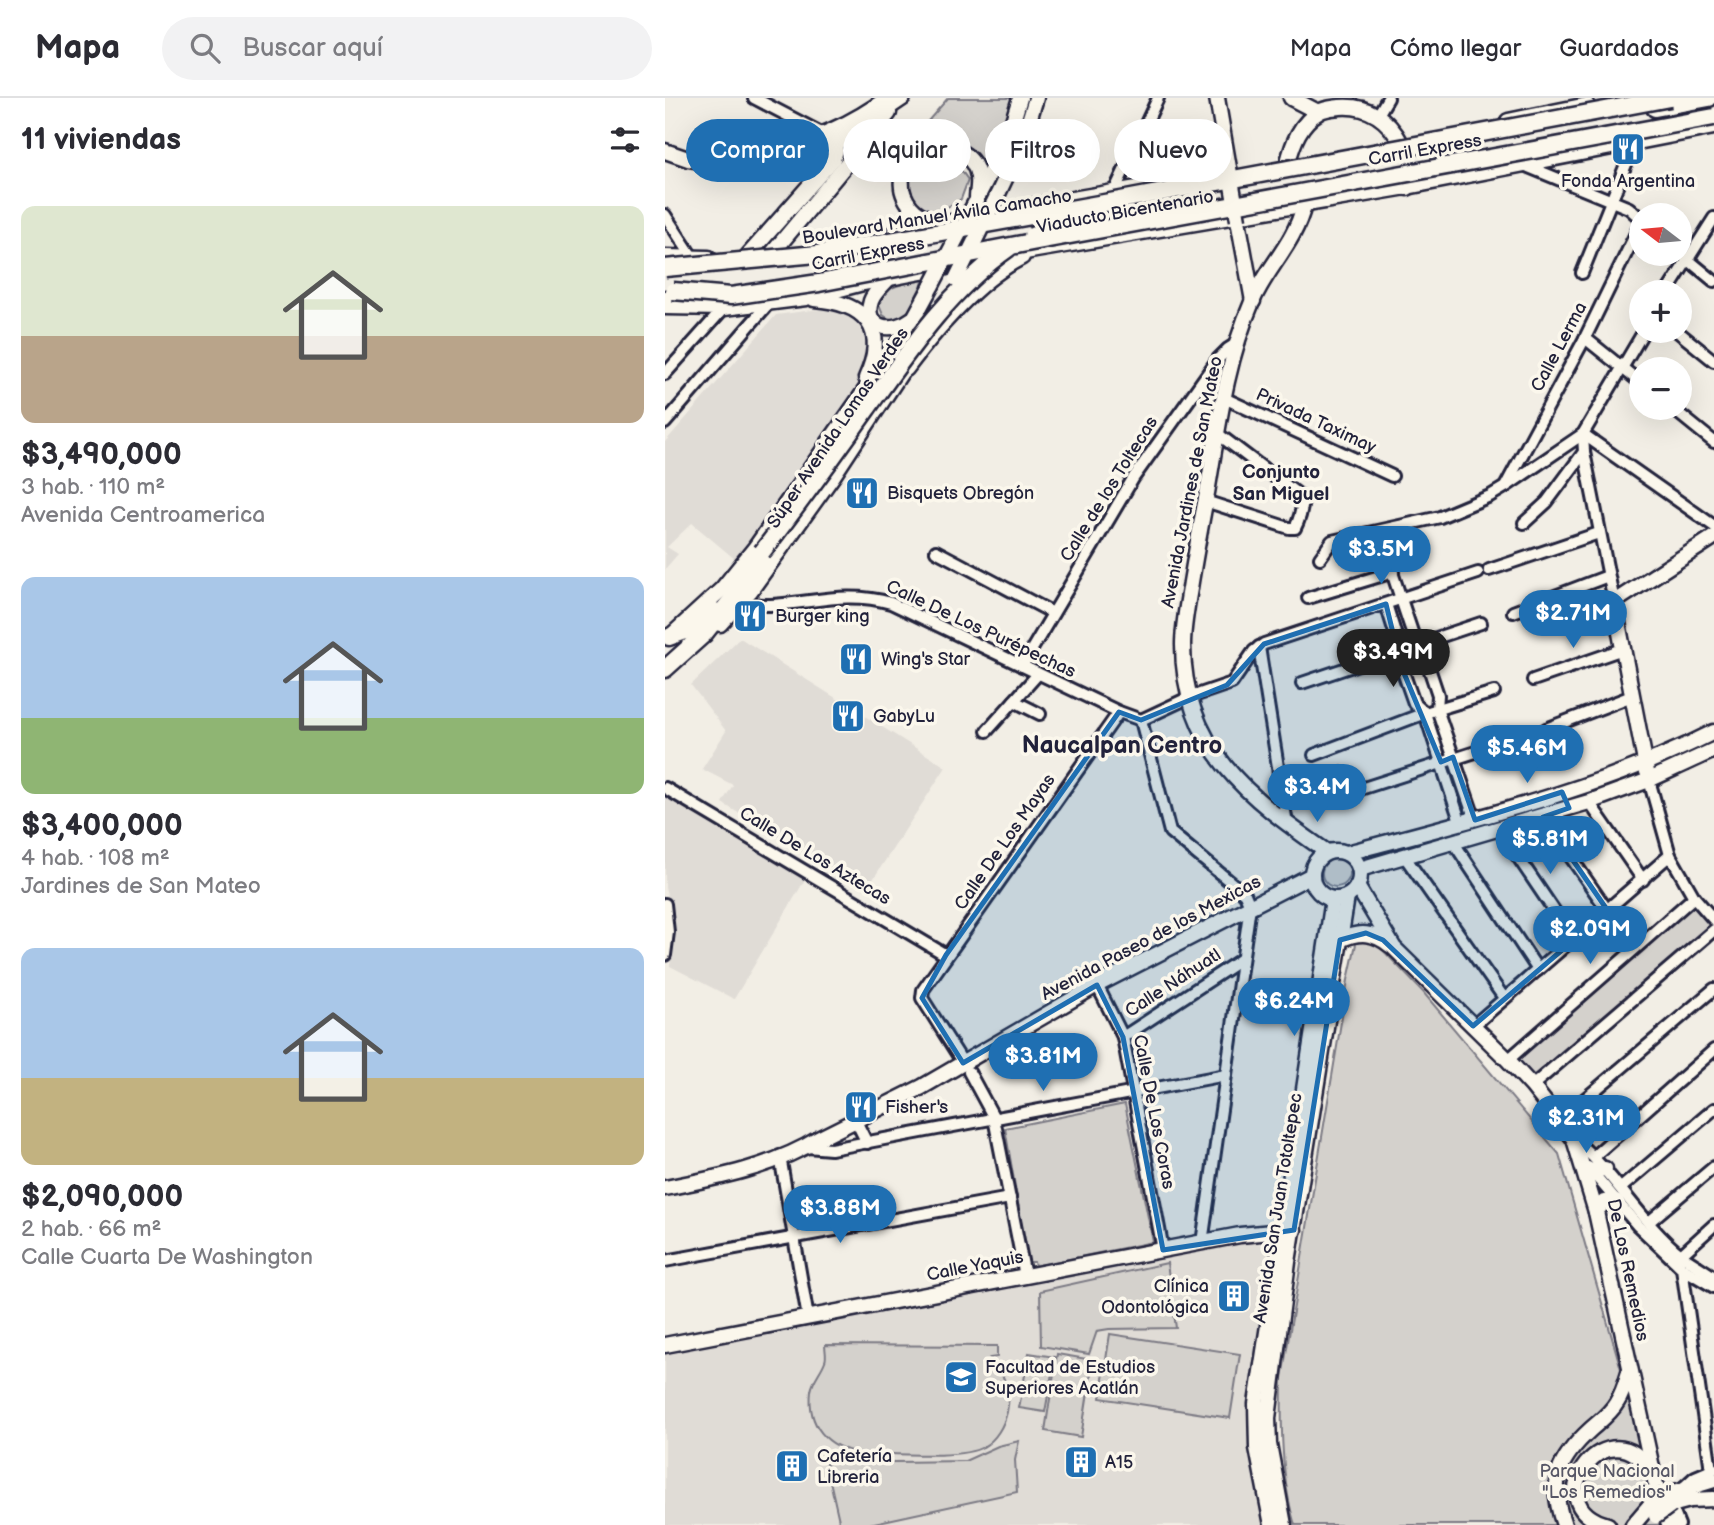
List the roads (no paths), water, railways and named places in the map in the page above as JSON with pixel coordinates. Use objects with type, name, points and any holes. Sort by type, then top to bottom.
[{"type":"highway","name":"Viaducto Bicentenario","points":[[665,267],[817,254],[1112,197],[1670,98]]},
{"type":"highway","name":"Boulevard Manuel Ávila Camacho","points":[[665,267],[748,267],[925,241],[1436,148],[1650,104],[1709,98]]},
{"type":"highway","name":"Boulevard Manuel Ávila Camacho","points":[[667,293],[758,290],[1714,111]]},
{"type":"highway","name":"Viaducto Bicentenario","points":[[728,301],[845,283],[1437,177],[1714,119]]},
{"type":"highway","name":"Carril Express","points":[[728,301],[1032,242],[1714,119]]},
{"type":"highway","points":[[1407,142],[1436,148]]},
{"type":"highway","points":[[1355,179],[1407,187]]},
{"type":"highway","points":[[667,639],[691,629],[712,611],[765,553],[892,374],[941,310],[986,264],[1013,246],[1112,197]]},
{"type":"highway","points":[[665,669],[704,634],[931,330],[999,265],[1039,247]]},
{"type":"highway","points":[[667,293],[728,301]]},
{"type":"main road","name":"Súper Avenida Lomas Verdes","points":[[667,639],[722,589],[751,553],[918,313],[1004,147],[1020,98]]},
{"type":"main road","name":"Súper Avenida Lomas Verdes","points":[[665,674],[688,656],[741,603],[833,476],[895,384],[955,279],[997,196],[1022,143],[1036,98]]},
{"type":"main road","points":[[1217,98],[1252,301]]},
{"type":"main road","points":[[1291,98],[1318,113]]},
{"type":"main road","name":"Boulevard Manuel Ávila Camacho","points":[[665,257],[744,260],[769,257],[940,223],[1112,197],[1630,98]]},
{"type":"main road","points":[[665,151],[688,159],[723,165],[766,164],[831,139],[896,99]]},
{"type":"main road","points":[[769,257],[896,99]]},
{"type":"main road","points":[[1288,162],[1295,139],[1308,121],[1318,113],[1334,107],[1356,107],[1378,115],[1407,142]]},
{"type":"main road","points":[[665,307],[728,301],[768,304],[806,298],[1039,247],[1407,187],[1714,127]]},
{"type":"main road","points":[[665,142],[725,157],[767,155],[831,139]]},
{"type":"main road","points":[[744,260],[833,159],[836,151],[831,139]]},
{"type":"main road","points":[[940,223],[914,211],[902,191],[902,176],[909,161],[920,152],[932,147],[946,147],[967,157],[974,164],[978,177],[976,201]]},
{"type":"main road","name":"Avenida Jardines de San Mateo","points":[[1304,205],[1297,230],[1252,301],[1238,342],[1217,434],[1183,644],[1188,698],[1208,743],[1224,767],[1243,787],[1322,856]]},
{"type":"main road","points":[[895,384],[924,345],[994,274],[1039,247]]},
{"type":"main road","points":[[889,278],[871,301],[870,312],[876,323],[893,329],[918,313]]},
{"type":"main road","points":[[806,298],[842,303],[860,313],[871,327],[877,347],[853,407]]},
{"type":"main road","points":[[1649,780],[1613,602],[1714,537]]},
{"type":"main road","points":[[1347,853],[1468,822],[1562,792],[1645,764],[1714,732]]},
{"type":"main road","points":[[1360,869],[1589,802],[1649,780],[1714,750]]},
{"type":"main road","points":[[1562,792],[1569,808]]},
{"type":"main road","points":[[1335,850],[1347,853],[1360,869],[1360,880],[1351,895],[1318,891],[1312,875],[1322,856],[1335,850]]},
{"type":"main road","name":"Avenida Paseo de los Mexicas","points":[[665,1188],[732,1174],[807,1147],[922,1087],[966,1068],[1097,985],[1312,875]]},
{"type":"main road","name":"Avenida San Juan Totoltepec","points":[[1284,1525],[1269,1444],[1268,1418],[1288,1231],[1340,940],[1351,895]]},
{"type":"main road","name":"Avenida San Juan Totoltepec","points":[[1272,1525],[1257,1448],[1256,1404],[1278,1261],[1288,1231],[1351,895]]},
{"type":"main road","name":"De Los Remedios","points":[[1351,895],[1394,948],[1532,1086],[1588,1158],[1594,1173],[1596,1212],[1655,1481],[1658,1516]]},
{"type":"main road","points":[[1340,940],[1366,933],[1394,948]]},
{"type":"main road","points":[[1596,1212],[1604,1202],[1619,1194]]},
{"type":"main road","name":"Calle Yaquis","points":[[665,1345],[1163,1250],[1240,1236],[1288,1231]]},
{"type":"main road","points":[[1240,1236],[1267,1241],[1278,1261]]},
{"type":"main road","points":[[1564,1525],[1556,1496],[1559,1468],[1576,1443],[1617,1403],[1630,1371]]},
{"type":"main road","points":[[1608,1525],[1588,1515],[1580,1504],[1577,1479],[1582,1467],[1591,1457],[1616,1448],[1628,1451],[1640,1457],[1655,1481]]},
{"type":"main road","points":[[1658,1516],[1682,1488],[1713,1473]]},
{"type":"main road","points":[[1621,1525],[1658,1516],[1690,1500],[1714,1499]]},
{"type":"street","points":[[754,98],[831,139]]},
{"type":"street","points":[[1112,197],[1158,98]]},
{"type":"street","points":[[1378,115],[1388,98]]},
{"type":"street","points":[[1583,273],[1635,142]]},
{"type":"street","points":[[1521,164],[1629,208]]},
{"type":"street","points":[[665,215],[693,258]]},
{"type":"street","points":[[1692,245],[1714,218]]},
{"type":"street","name":"Calle Lerma","points":[[1505,486],[1585,338],[1629,246]]},
{"type":"street","points":[[1692,263],[1714,281]]},
{"type":"street","points":[[665,374],[728,301]]},
{"type":"street","points":[[665,423],[768,304]]},
{"type":"street","points":[[1585,338],[1629,374]]},
{"type":"street","name":"Calle de los Toltecas","points":[[1021,666],[1155,445],[1218,359],[1238,342]]},
{"type":"street","points":[[1319,558],[1332,541],[1440,517],[1490,496],[1583,434],[1637,343]]},
{"type":"street","points":[[1692,343],[1714,361]]},
{"type":"street","name":"Privada Taximay","points":[[1224,398],[1392,476]]},
{"type":"street","points":[[1687,420],[1714,442]]},
{"type":"street","points":[[1205,501],[1295,528],[1303,499],[1217,434]]},
{"type":"street","points":[[1583,434],[1584,452],[1613,602]]},
{"type":"street","points":[[1583,434],[1714,526]]},
{"type":"street","points":[[1524,523],[1547,502],[1584,452]]},
{"type":"street","points":[[1202,1243],[1250,906],[1245,894],[1170,832],[1141,720],[1188,698],[1232,683],[1259,647],[1599,533]]},
{"type":"street","points":[[936,551],[1053,613]]},
{"type":"street","points":[[1308,598],[1391,568],[1416,644],[1425,656],[1438,695],[1437,709],[1454,757],[1468,822]]},
{"type":"street","points":[[1513,611],[1608,576]]},
{"type":"street","name":"Calle De Los Purépechas","points":[[741,603],[767,606],[826,597],[874,598],[891,603],[1141,720]]},
{"type":"street","points":[[1386,604],[1400,649],[1401,666],[1414,703],[1425,713],[1441,762],[1468,822]]},
{"type":"street","points":[[1302,683],[1481,623]]},
{"type":"street","points":[[1259,647],[1287,824]]},
{"type":"street","points":[[1533,680],[1623,649]]},
{"type":"street","points":[[988,731],[1038,674]]},
{"type":"street","points":[[1314,755],[1425,713],[1494,692]]},
{"type":"street","points":[[1546,729],[1632,696]]},
{"type":"street","points":[[1014,701],[1039,714]]},
{"type":"street","name":"Calle De Los Mayas","points":[[966,1068],[921,994],[1119,712]]},
{"type":"street","points":[[1320,802],[1516,739]]},
{"type":"street","points":[[1339,773],[1345,794]]},
{"type":"street","points":[[1649,780],[1670,855],[1694,897],[1714,920]]},
{"type":"street","name":"Calle De Los Aztecas","points":[[665,788],[946,955]]},
{"type":"street","points":[[1589,802],[1643,880]]},
{"type":"street","points":[[1543,817],[1608,911]]},
{"type":"street","points":[[1499,830],[1574,940]]},
{"type":"street","points":[[1454,843],[1538,970]]},
{"type":"street","points":[[1473,1026],[1670,855]]},
{"type":"street","points":[[1405,857],[1504,998]]},
{"type":"street","points":[[1508,1060],[1694,897]]},
{"type":"street","points":[[665,904],[668,932],[665,955]]},
{"type":"street","points":[[1532,1086],[1714,930]]},
{"type":"street","name":"Calle Náhuatl","points":[[1123,1037],[1242,959]]},
{"type":"street","name":"Calle De Los Coras","points":[[1097,985],[1123,1037],[1163,1250]]},
{"type":"street","points":[[1559,1121],[1714,989]]},
{"type":"street","points":[[1714,1050],[1588,1158],[1594,1173],[1650,1222],[1681,1255],[1714,1277]]},
{"type":"street","points":[[966,1068],[994,1118],[1025,1276]]},
{"type":"street","points":[[807,1147],[831,1149],[867,1143],[1226,1075]]},
{"type":"street","points":[[1619,1194],[1714,1109]]},
{"type":"street","points":[[856,1121],[867,1143]]},
{"type":"street","points":[[780,1156],[808,1318]]},
{"type":"street","points":[[1650,1222],[1714,1167]]},
{"type":"street","points":[[1619,1194],[1638,1226],[1682,1268],[1714,1287]]},
{"type":"street","points":[[665,1261],[1010,1198]]},
{"type":"street","points":[[1681,1255],[1714,1225]]},
{"type":"street","points":[[1682,1268],[1713,1473]]},
{"type":"place","name":"Fonda Argentina","points":[[1628,149]]},
{"type":"place","name":"Bisquets Obregón","points":[[862,493]]},
{"type":"place","name":"Burger king","points":[[750,616]]},
{"type":"place","name":"Wing's Star","points":[[856,659]]},
{"type":"place","name":"GabyLu","points":[[848,716]]},
{"type":"place","name":"Fisher's","points":[[861,1107]]},
{"type":"place","name":"Clínica Odontológica","points":[[1234,1296]]},
{"type":"place","name":"Facultad de Estudios Superiores Acatlán","points":[[961,1377]]},
{"type":"place","name":"A15","points":[[1081,1462]]},
{"type":"place","name":"Cafetería Libreria","points":[[792,1466]]},
{"type":"district","name":"Conjunto San Miguel","points":[[1281,483]]},
{"type":"district","name":"Naucalpan Centro","points":[[1122,745]]},
{"type":"park label","name":"Parque Nacional \"Los Remedios\"","points":[[1607,1481]]}]
